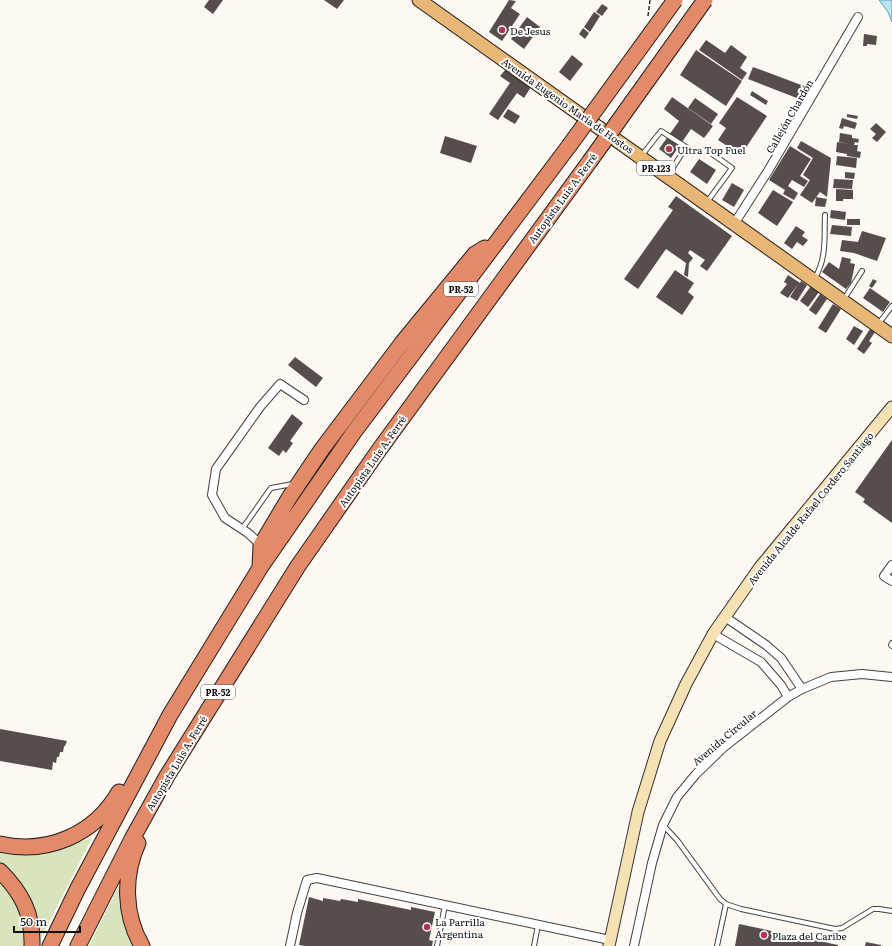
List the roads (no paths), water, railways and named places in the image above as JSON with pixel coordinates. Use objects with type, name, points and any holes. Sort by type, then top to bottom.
[{"type":"highway","name":"PR-52","points":[[50,946],[77,890],[170,715],[260,568],[354,432],[569,146],[675,0]]},
{"type":"highway","name":"Autopista Luis A. Ferré","points":[[78,946],[132,839],[167,776],[298,566],[379,450],[590,161],[705,0]]},
{"type":"highway","points":[[260,568],[261,545],[289,498],[322,449],[402,343],[475,254],[497,242]]},
{"type":"highway","points":[[0,844],[19,847],[40,846],[60,841],[80,833],[87,828],[110,807],[148,743],[170,715]]},
{"type":"highway","points":[[142,946],[132,924],[128,906],[129,875],[135,850],[159,804],[167,776]]},
{"type":"highway","points":[[0,870],[17,889],[27,908],[32,928],[32,946]]},
{"type":"main road","name":"Avenida Eugenio María de Hostos","points":[[419,0],[877,326],[891,334]]},
{"type":"street","name":"Callejón Chardón","points":[[734,224],[768,171],[858,17]]},
{"type":"street","points":[[261,545],[225,518],[212,495],[216,469],[260,408],[280,384],[304,400]]},
{"type":"street","name":"Avenida Alcalde Rafael Cordero Santiago","points":[[609,943],[638,812],[660,742],[686,684],[714,634],[760,567],[892,407]]},
{"type":"street","points":[[892,565],[884,576],[892,582]]},
{"type":"street","points":[[725,618],[766,645],[781,658],[802,689]]},
{"type":"street","points":[[714,634],[761,662],[781,685],[788,697]]},
{"type":"street","name":"Avenida Circular","points":[[634,946],[652,863],[663,825],[677,797],[696,774],[724,747],[788,697],[802,689],[831,677],[862,674],[892,677]]},
{"type":"street","points":[[290,946],[297,913],[307,880],[318,878],[538,924],[609,943]]},
{"type":"lane","points":[[640,157],[661,131],[686,147],[667,176]]},
{"type":"lane","points":[[706,204],[732,168],[711,153]]},
{"type":"lane","points":[[813,280],[820,269],[824,255],[825,215]]},
{"type":"lane","points":[[843,301],[862,271]]},
{"type":"lane","points":[[877,326],[892,306]]},
{"type":"lane","points":[[242,530],[271,488],[300,483]]},
{"type":"lane","points":[[663,825],[677,840],[720,899],[726,904],[835,929],[842,928],[873,909],[892,911]]},
{"type":"lane","points":[[717,946],[726,904]]},
{"type":"lane","points":[[437,946],[445,905]]},
{"type":"lane","points":[[534,946],[538,924]]},
{"type":"water","points":[[879,0],[892,0],[892,22],[888,12]]},
{"type":"place","name":"De Jesus","points":[[502,30]]},
{"type":"place","name":"Ultra Top Fuel","points":[[669,149]]},
{"type":"place","name":"La Parrilla Argentina","points":[[427,927]]},
{"type":"place","name":"Plaza del Caribe","points":[[764,935]]}]
